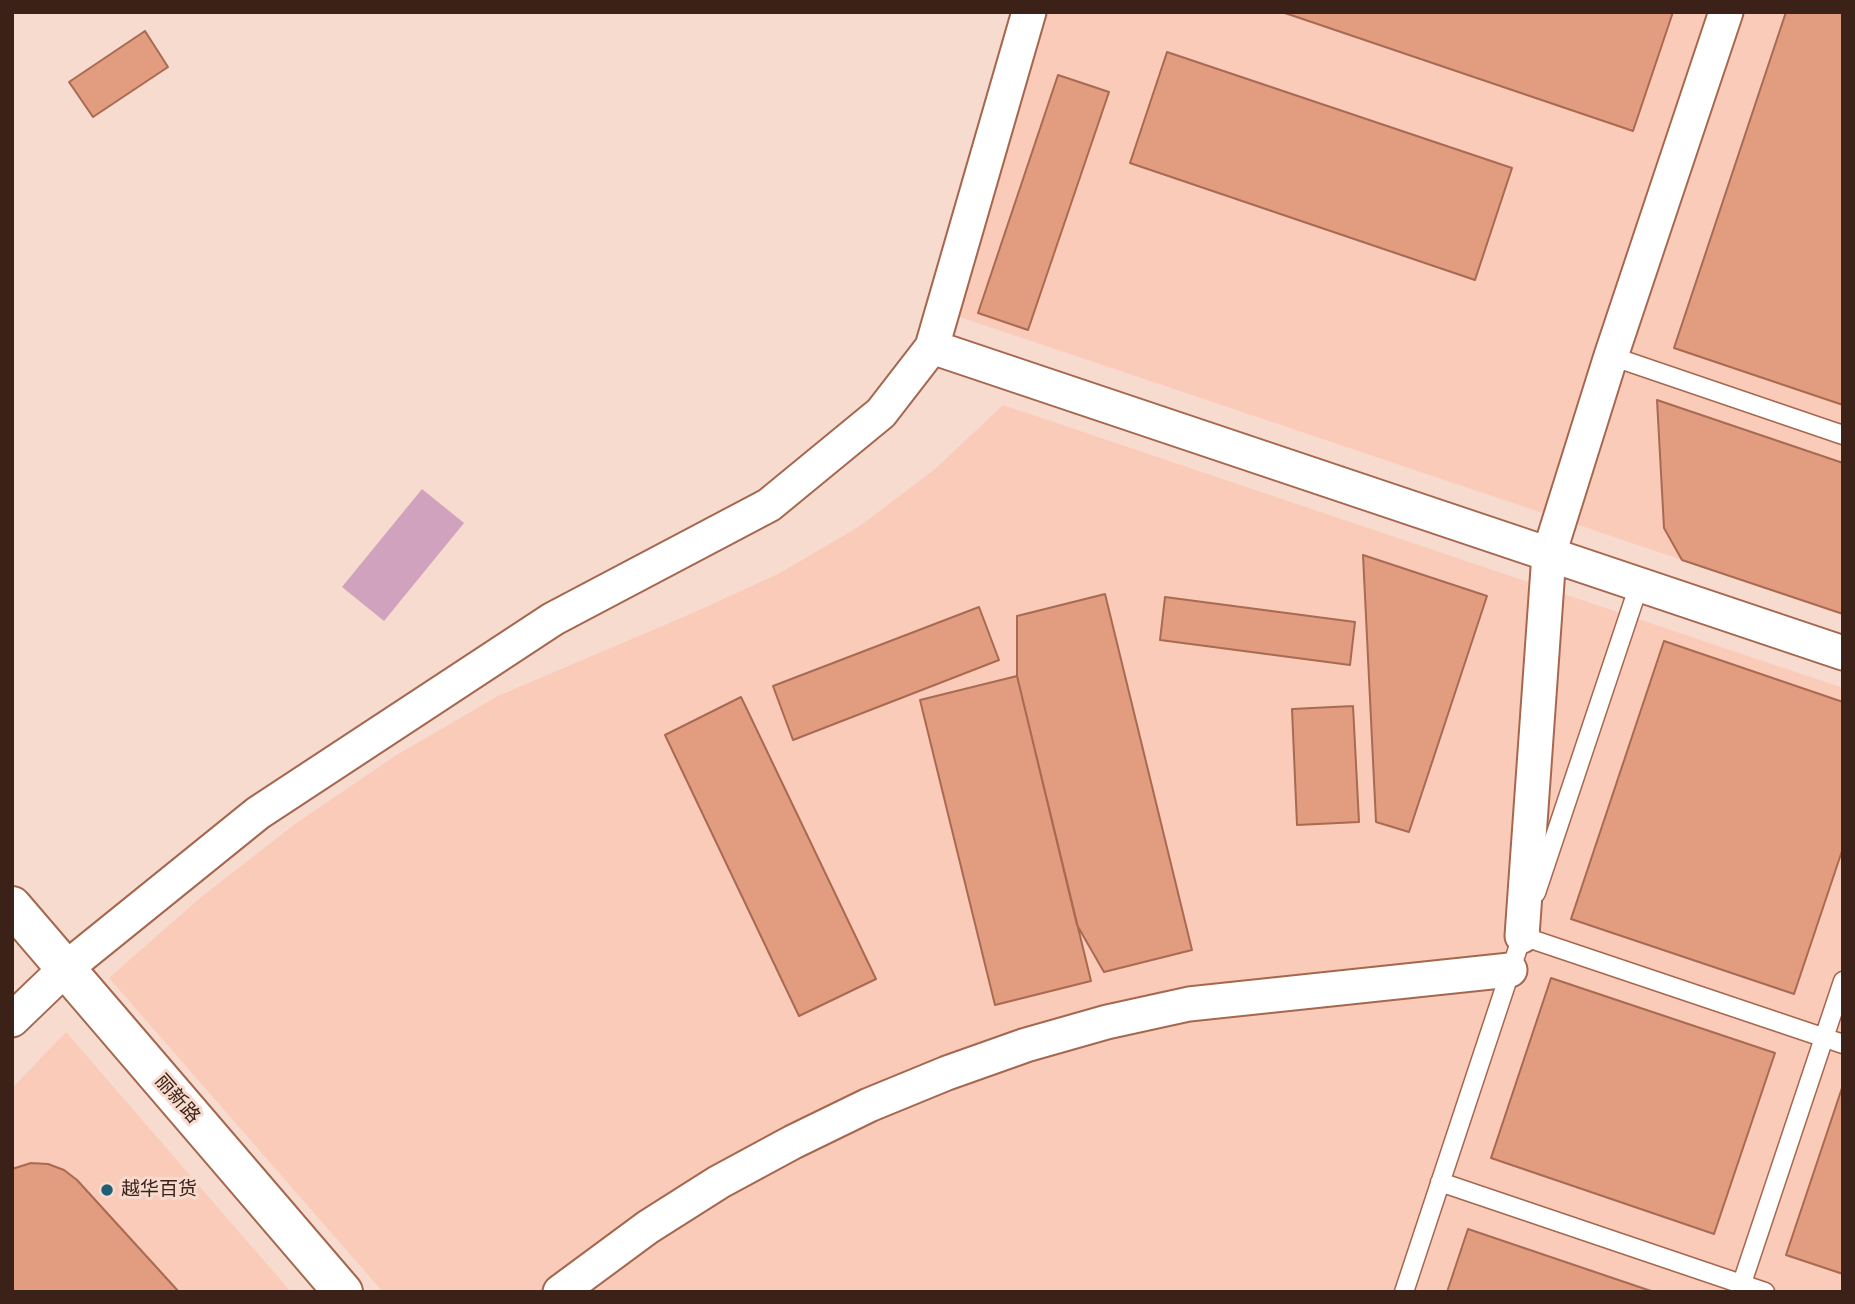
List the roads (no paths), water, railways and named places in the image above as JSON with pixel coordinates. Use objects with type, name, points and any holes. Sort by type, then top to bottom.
[{"type":"street","points":[[12,1020],[65,969],[258,813],[553,619],[768,505],[881,413],[932,347],[1029,12]]},
{"type":"street","points":[[1522,936],[1549,554],[1611,356],[1726,12]]},
{"type":"street","points":[[932,347],[1843,653]]},
{"type":"street","name":"丽新路","points":[[12,906],[343,1292]]},
{"type":"street","points":[[560,1292],[668,1214],[719,1182],[793,1142],[869,1105],[1026,1045],[1107,1022],[1189,1004],[1510,970]]},
{"type":"lane","points":[[1611,356],[1843,435]]},
{"type":"lane","points":[[1404,1292],[1639,585]]},
{"type":"lane","points":[[1522,936],[1843,1044]]},
{"type":"lane","points":[[1740,1288],[1843,981]]},
{"type":"lane","points":[[1440,1182],[1740,1288],[1765,1292]]},
{"type":"place","name":"越华百货","points":[[107,1190]]}]
